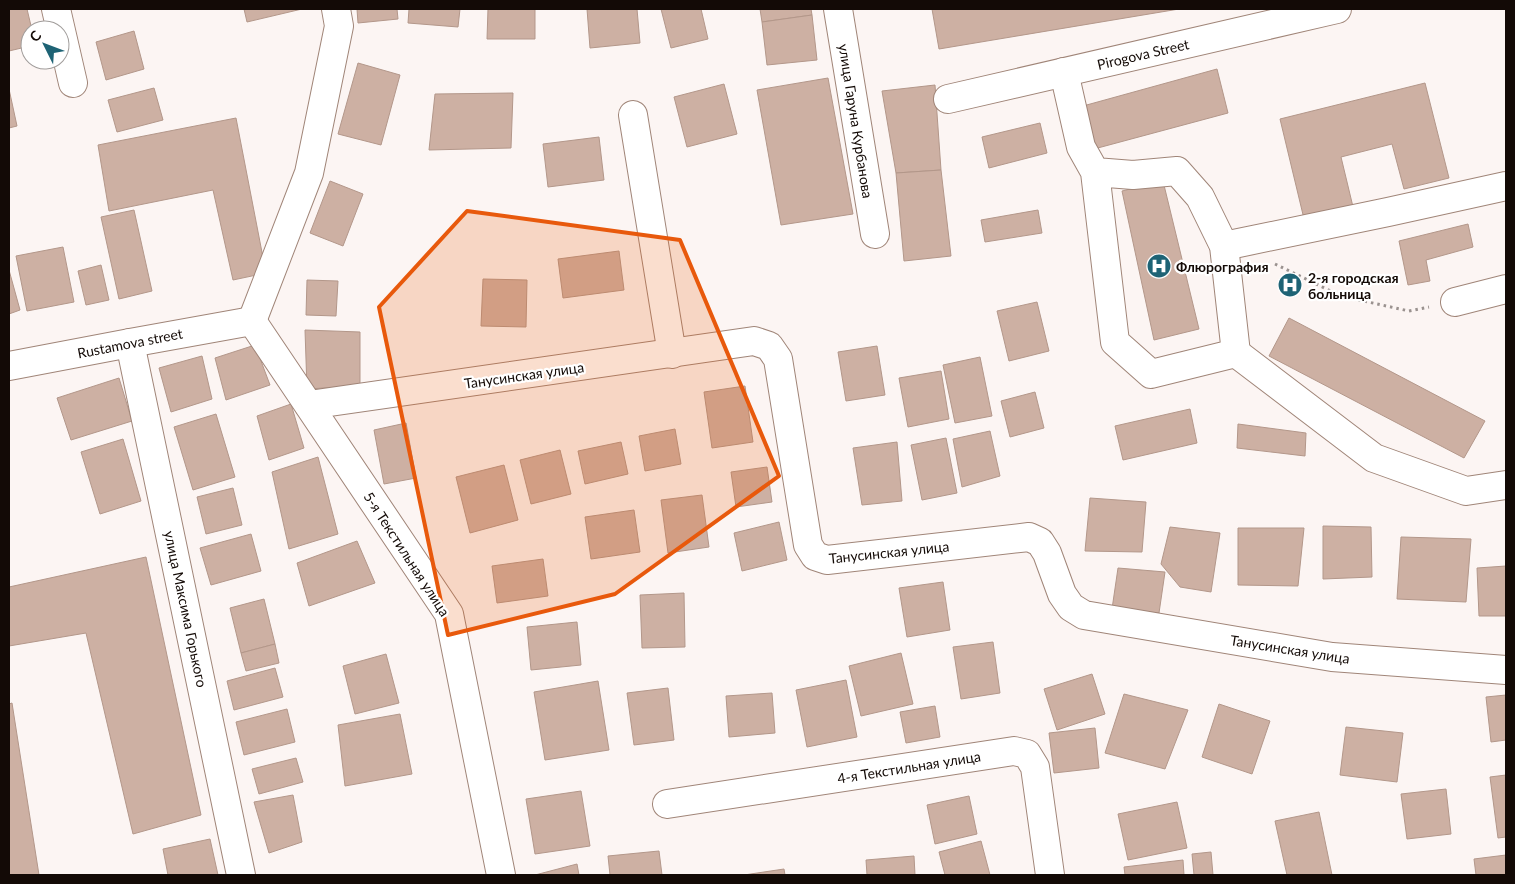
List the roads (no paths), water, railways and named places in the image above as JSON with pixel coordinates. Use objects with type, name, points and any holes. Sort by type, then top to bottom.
[{"type":"street","points":[[56,9],[73,83]]},
{"type":"street","points":[[252,321],[309,173],[339,26],[336,9]]},
{"type":"street","name":"улица Гаруна Курбанова","points":[[838,9],[875,234]]},
{"type":"street","name":"Pirogova Street","points":[[948,99],[1298,13],[1337,9]]},
{"type":"street","points":[[1064,72],[1081,147],[1096,172],[1115,342],[1151,374],[1236,353]]},
{"type":"street","points":[[633,116],[672,354]]},
{"type":"street","points":[[1096,172],[1133,175],[1177,171],[1200,197],[1230,245],[1236,353],[1374,458],[1466,491],[1506,485]]},
{"type":"street","points":[[1230,245],[1506,186]]},
{"type":"street","points":[[1455,302],[1506,289]]},
{"type":"street","name":"Rustamova street","points":[[9,366],[252,321]]},
{"type":"street","name":"5-я Текстильная улица","points":[[252,321],[449,614],[501,875]]},
{"type":"street","name":"Танусинская улица","points":[[309,405],[754,341],[768,346],[778,358],[808,545],[815,556],[827,560],[1029,537],[1040,542],[1047,553],[1062,594],[1071,607],[1084,615],[1332,657],[1506,670]]},
{"type":"street","name":"улица Максима Горького","points":[[130,343],[241,875]]},
{"type":"street","name":"4-я Текстильная улица","points":[[667,804],[1014,751],[1027,754],[1036,767],[1050,875]]},
{"type":"place","name":"Флюрография","points":[[1159,266]]},
{"type":"place","name":"2-я городская больница","points":[[1290,285]]}]
